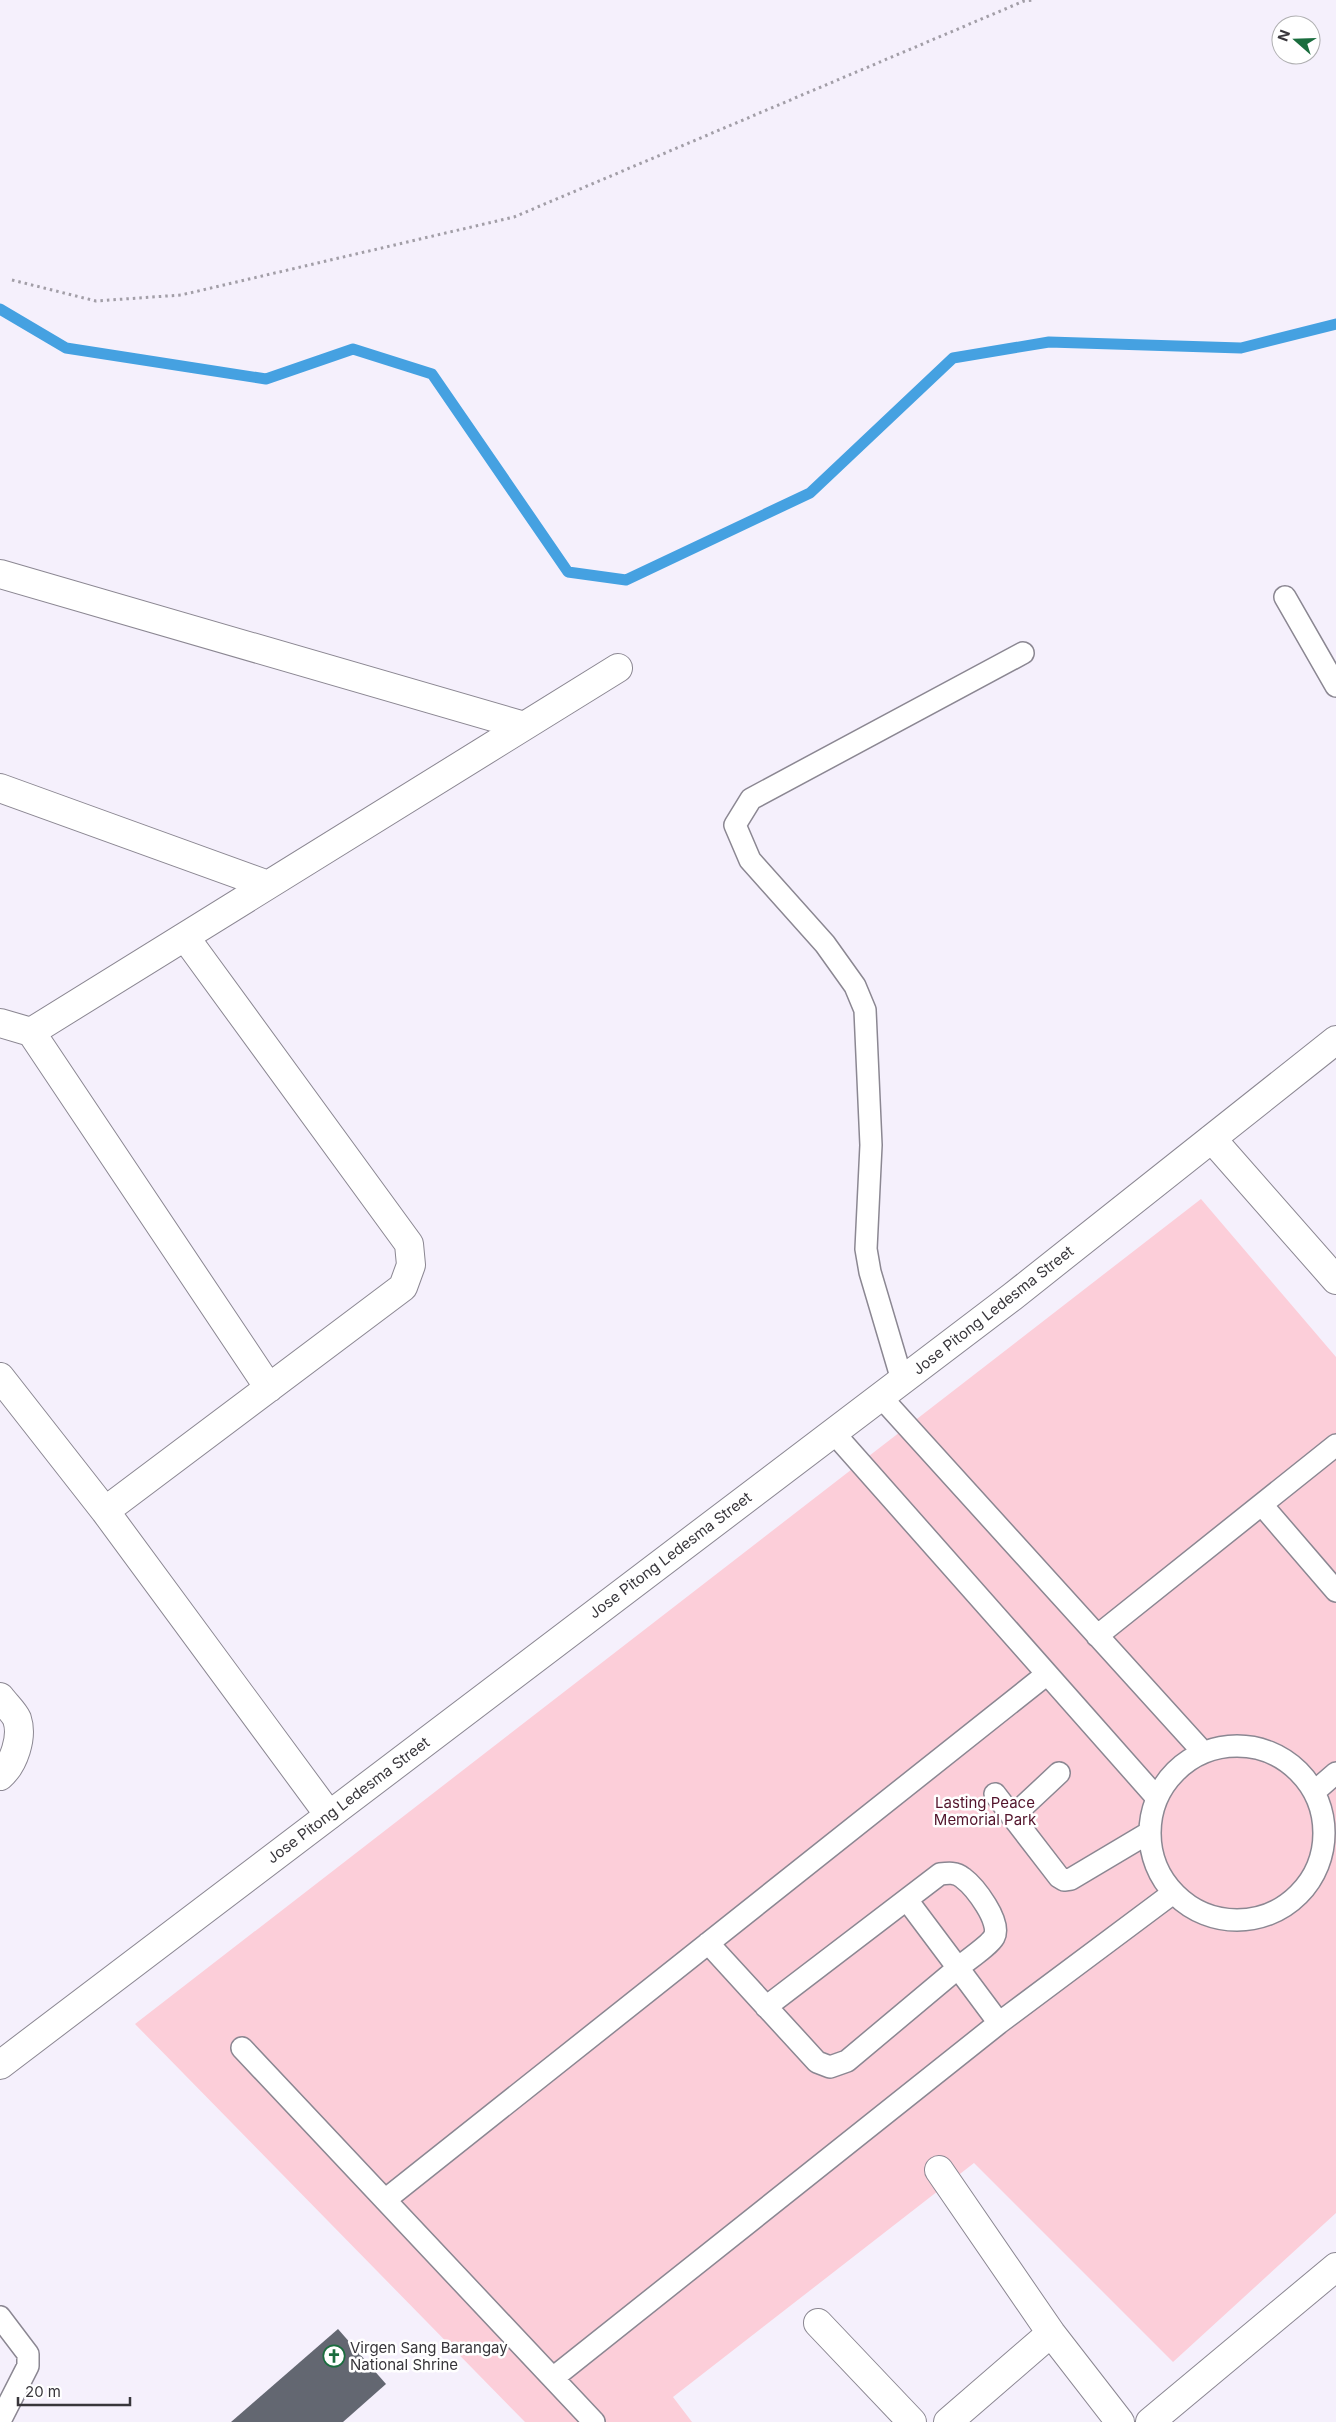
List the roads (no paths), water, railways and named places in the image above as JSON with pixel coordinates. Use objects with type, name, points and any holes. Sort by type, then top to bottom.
[{"type":"street","points":[[0,574],[524,726]]},
{"type":"street","points":[[31,1032],[618,668]]},
{"type":"street","points":[[0,788],[268,885]]},
{"type":"street","points":[[105,1510],[403,1287],[411,1265],[409,1244],[185,937]]},
{"type":"street","points":[[0,1023],[31,1032],[269,1388]]},
{"type":"street","name":"Jose Pitong Ledesma Street","points":[[0,2065],[902,1380],[1336,1040]]},
{"type":"street","points":[[1212,1139],[1336,1280]]},
{"type":"street","points":[[0,1377],[105,1510],[329,1815]]},
{"type":"street","points":[[0,1697],[17,1719],[18,1746],[5,1772],[0,1776]]},
{"type":"street","points":[[940,2170],[1051,2332],[1120,2422]]},
{"type":"street","points":[[1150,2422],[1336,2267]]},
{"type":"street","points":[[818,2323],[912,2422]]},
{"type":"street","points":[[948,2422],[1051,2332]]},
{"type":"lane","points":[[1285,597],[1336,686]]},
{"type":"lane","points":[[902,1380],[870,1272],[866,1249],[871,1145],[865,1010],[855,986],[825,944],[750,860],[735,825],[752,799],[1023,653]]},
{"type":"lane","points":[[880,1396],[1203,1752]]},
{"type":"lane","points":[[833,1432],[1157,1798]]},
{"type":"lane","points":[[1097,1636],[1336,1446]]},
{"type":"lane","points":[[1262,1505],[1336,1591]]},
{"type":"lane","points":[[385,2200],[1047,1674]]},
{"type":"lane","points":[[1234,1745],[1266,1750],[1295,1766],[1314,1792],[1324,1821],[1323,1851],[1311,1880],[1291,1903],[1262,1917],[1230,1920],[1199,1912],[1173,1893],[1155,1864],[1150,1832],[1157,1798],[1176,1770],[1203,1752],[1234,1745]]},
{"type":"lane","points":[[1012,1817],[1059,1773]]},
{"type":"lane","points":[[1314,1792],[1336,1773]]},
{"type":"lane","points":[[995,1794],[1059,1877],[1064,1880],[1071,1879],[1150,1832]]},
{"type":"lane","points":[[708,1943],[766,2007],[817,2062],[830,2067],[847,2060],[994,1938],[996,1927],[993,1914],[962,1877],[951,1873],[940,1874],[766,2007]]},
{"type":"lane","points":[[553,2378],[999,2022],[1173,1893]]},
{"type":"lane","points":[[907,1900],[999,2022]]},
{"type":"lane","points":[[242,2048],[594,2422]]},
{"type":"lane","points":[[0,2317],[28,2354],[28,2366],[0,2421]]},
{"type":"waterway","points":[[0,309],[66,348],[266,379],[353,349],[432,374],[568,572],[626,580],[810,493],[953,358],[1049,342],[1241,348],[1336,324]]},
{"type":"place","name":"Virgen Sang Barangay National Shrine","points":[[334,2356]]},
{"type":"park label","name":"Lasting Peace Memorial Park","points":[[985,1810]]}]
